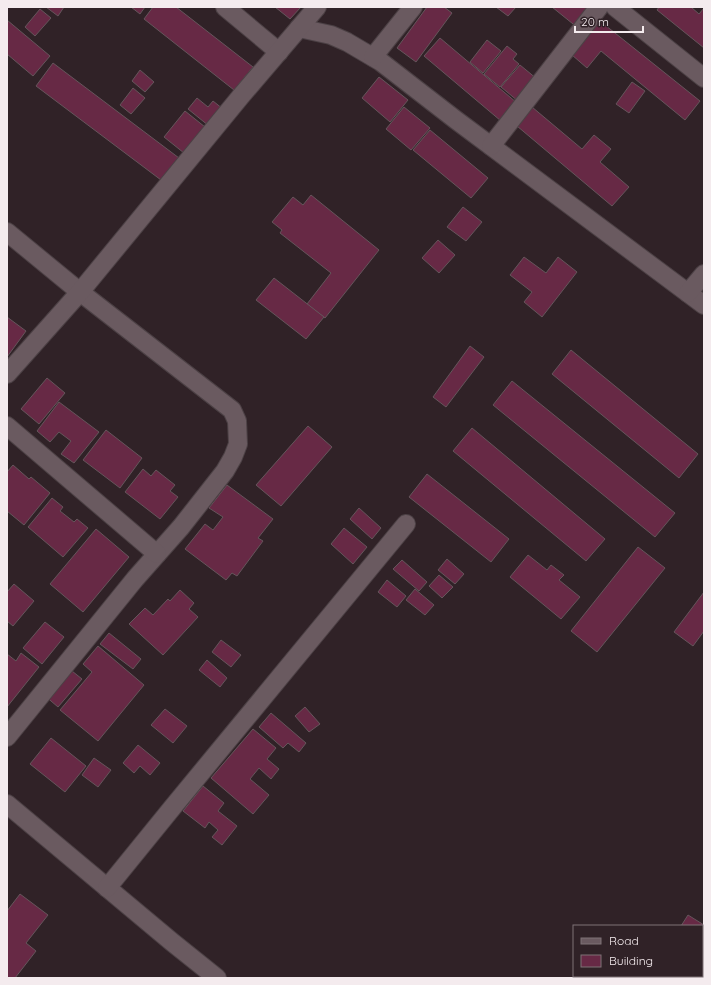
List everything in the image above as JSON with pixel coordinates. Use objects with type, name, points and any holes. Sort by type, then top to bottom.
[{"type":"street","points":[[225,7],[279,52]]},
{"type":"street","points":[[7,374],[80,292],[236,102],[317,7]]},
{"type":"street","points":[[372,57],[413,7]]},
{"type":"street","points":[[491,146],[599,7]]},
{"type":"street","points":[[615,7],[704,78]]},
{"type":"street","points":[[299,28],[331,35],[347,42],[381,62],[704,305]]},
{"type":"street","points":[[7,232],[80,292],[232,410],[237,421],[238,444],[225,471],[181,527],[130,585],[7,738]]},
{"type":"street","points":[[688,293],[704,274]]},
{"type":"street","points":[[7,426],[157,554]]},
{"type":"street","points":[[107,888],[406,524]]},
{"type":"street","points":[[7,804],[217,978]]},
{"type":"building","points":[[46,7],[64,7],[58,16]]},
{"type":"building","points":[[131,7],[145,7],[140,14]]},
{"type":"building","points":[[153,7],[176,7],[253,67],[234,90],[144,19]]},
{"type":"building","points":[[275,7],[301,7],[290,19]]},
{"type":"building","points":[[427,7],[444,7],[452,13],[416,62],[397,48]]},
{"type":"building","points":[[496,7],[516,7],[508,16]]},
{"type":"building","points":[[552,7],[594,7],[578,28]]},
{"type":"building","points":[[659,7],[691,7],[699,14],[704,8],[704,48],[657,10]]},
{"type":"building","points":[[40,9],[51,18],[35,36],[25,27]]},
{"type":"building","points":[[7,20],[50,56],[33,76],[7,54]]},
{"type":"building","points":[[600,21],[700,101],[685,120],[601,51],[587,68],[572,55]]},
{"type":"building","points":[[440,38],[517,103],[501,121],[424,56]]},
{"type":"building","points":[[487,40],[501,51],[483,73],[470,62]]},
{"type":"building","points":[[507,46],[517,54],[513,59],[519,64],[500,87],[484,74]]},
{"type":"building","points":[[53,63],[179,158],[161,180],[36,86]]},
{"type":"building","points":[[520,65],[537,79],[518,101],[501,87]]},
{"type":"building","points":[[140,70],[154,82],[145,92],[132,81]]},
{"type":"building","points":[[379,77],[408,100],[390,122],[362,98]]},
{"type":"building","points":[[632,82],[645,91],[629,113],[616,104]]},
{"type":"building","points":[[133,88],[145,98],[131,114],[120,105]]},
{"type":"building","points":[[197,98],[208,107],[213,101],[223,109],[209,126],[188,109]]},
{"type":"building","points":[[404,107],[430,128],[411,150],[386,129]]},
{"type":"building","points":[[532,107],[582,149],[594,135],[611,149],[600,162],[629,187],[612,206],[517,126]]},
{"type":"building","points":[[185,111],[205,127],[184,153],[164,137]]},
{"type":"building","points":[[430,130],[488,178],[471,198],[413,150]]},
{"type":"building","points":[[311,195],[379,250],[325,318],[307,304],[331,273],[280,233],[282,230],[272,222],[293,197],[303,205]]},
{"type":"building","points":[[463,207],[482,222],[466,241],[447,227]]},
{"type":"building","points":[[438,240],[455,255],[439,273],[422,258]]},
{"type":"building","points":[[524,257],[546,273],[558,257],[577,272],[542,317],[524,302],[532,292],[510,275]]},
{"type":"building","points":[[274,278],[324,317],[306,339],[256,300]]},
{"type":"building","points":[[7,317],[26,331],[7,357]]},
{"type":"building","points":[[470,346],[484,357],[446,407],[433,397]]},
{"type":"building","points":[[571,350],[698,454],[679,478],[552,374]]},
{"type":"building","points":[[47,378],[65,393],[39,424],[21,409]]},
{"type":"building","points":[[512,381],[675,513],[655,537],[493,405]]},
{"type":"building","points":[[59,402],[99,432],[74,463],[61,454],[71,441],[59,432],[50,442],[37,431]]},
{"type":"building","points":[[308,426],[332,447],[281,506],[256,485]]},
{"type":"building","points":[[472,428],[605,539],[586,561],[453,451]]},
{"type":"building","points":[[106,430],[142,458],[120,488],[83,460]]},
{"type":"building","points":[[13,465],[29,479],[31,477],[50,493],[24,525],[7,511],[7,472]]},
{"type":"building","points":[[143,469],[151,476],[156,470],[175,485],[170,491],[178,497],[160,519],[125,492]]},
{"type":"building","points":[[427,474],[509,539],[491,562],[409,497]]},
{"type":"building","points":[[227,485],[273,519],[258,538],[263,541],[237,576],[232,573],[226,580],[185,549],[205,524],[213,530],[223,517],[209,508]]},
{"type":"building","points":[[52,498],[63,507],[60,511],[74,522],[77,519],[88,528],[63,557],[28,527]]},
{"type":"building","points":[[359,508],[381,528],[372,539],[350,519]]},
{"type":"building","points":[[344,528],[367,547],[353,564],[331,544]]},
{"type":"building","points":[[96,529],[129,557],[83,612],[50,584]]},
{"type":"building","points":[[638,547],[665,568],[597,652],[571,631]]},
{"type":"building","points":[[528,555],[547,570],[551,565],[564,575],[559,580],[580,597],[561,619],[510,577]]},
{"type":"building","points":[[447,559],[464,574],[455,584],[438,570]]},
{"type":"building","points":[[402,560],[427,582],[419,591],[393,569]]},
{"type":"building","points":[[439,575],[453,587],[442,598],[429,586]]},
{"type":"building","points":[[387,580],[406,596],[397,607],[378,592]]},
{"type":"building","points":[[14,584],[34,601],[13,626],[7,621],[7,592]]},
{"type":"building","points":[[415,589],[434,605],[425,615],[406,600]]},
{"type":"building","points":[[180,590],[194,603],[189,609],[198,617],[163,655],[129,624],[145,608],[153,615],[168,599],[170,601]]},
{"type":"building","points":[[704,592],[704,631],[693,646],[674,632]]},
{"type":"building","points":[[45,622],[64,637],[42,664],[23,648]]},
{"type":"building","points":[[109,633],[141,659],[133,669],[100,644]]},
{"type":"building","points":[[221,640],[241,655],[231,667],[212,652]]},
{"type":"building","points":[[98,646],[144,685],[98,741],[60,710],[92,672],[83,664]]},
{"type":"building","points":[[21,653],[39,667],[7,707],[7,654],[16,661]]},
{"type":"building","points":[[207,660],[227,678],[220,687],[199,670]]},
{"type":"building","points":[[67,667],[82,679],[58,707],[44,695]]},
{"type":"building","points":[[305,707],[320,724],[309,732],[295,716]]},
{"type":"building","points":[[165,709],[187,726],[173,743],[151,725]]},
{"type":"building","points":[[271,713],[306,743],[299,752],[288,743],[283,748],[259,727]]},
{"type":"building","points":[[253,729],[276,748],[267,759],[279,769],[271,779],[259,768],[250,779],[269,795],[253,814],[211,778]]},
{"type":"building","points":[[51,738],[86,766],[65,792],[30,764]]},
{"type":"building","points":[[138,745],[160,763],[150,775],[140,766],[134,773],[123,763]]},
{"type":"building","points":[[94,758],[111,770],[98,787],[82,775]]},
{"type":"building","points":[[203,786],[224,803],[218,811],[237,826],[222,845],[212,837],[218,830],[209,822],[205,828],[183,811]]},
{"type":"building","points":[[20,894],[48,915],[26,943],[36,951],[15,978],[7,978],[7,911]]},
{"type":"building","points":[[688,915],[704,925],[704,967],[703,925],[682,925]]}]
